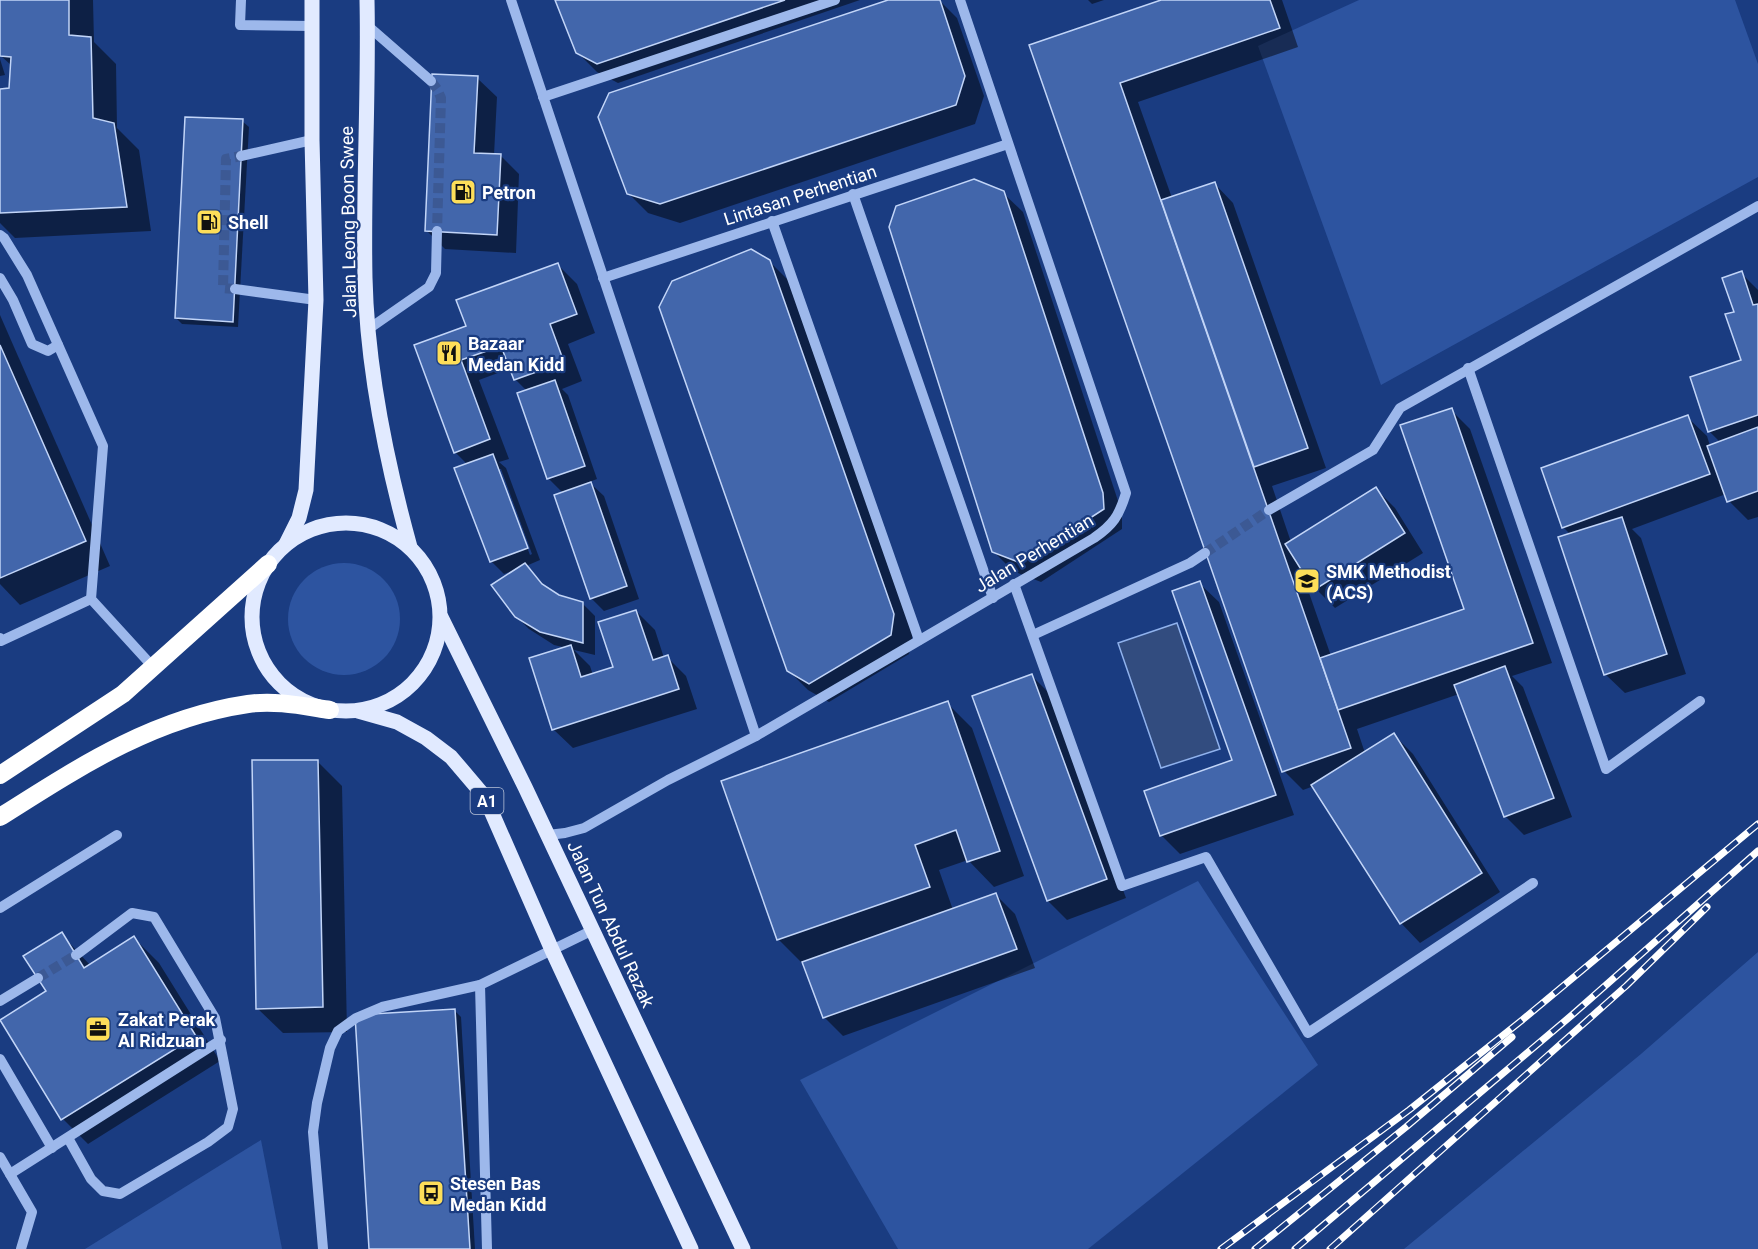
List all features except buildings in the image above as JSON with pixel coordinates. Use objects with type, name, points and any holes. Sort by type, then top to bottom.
[{"type":"highway","points":[[0,775],[123,694],[268,564]]},
{"type":"highway","points":[[0,817],[83,764],[151,730],[197,715],[249,703],[273,703],[330,710]]},
{"type":"main road","name":"Jalan Leong Boon Swee","points":[[286,544],[298,518],[306,490],[316,300],[312,140],[312,0]]},
{"type":"main road","name":"Jalan Leong Boon Swee","points":[[367,0],[365,280],[376,393],[386,455],[410,547]]},
{"type":"main road","name":"A1","points":[[358,711],[384,704],[407,689],[426,669],[437,644],[441,617],[437,591],[430,575],[410,547],[387,532],[362,524],[335,523],[309,530],[286,544],[268,564],[256,587],[252,614],[255,641],[265,665],[282,686],[304,702],[330,710],[358,711],[397,722],[426,738],[451,757],[485,797],[552,950],[691,1249]]},
{"type":"main road","name":"Jalan Tun Abdul Razak","points":[[441,617],[548,835],[743,1249]]},
{"type":"street","points":[[240,0],[240,25],[312,26]]},
{"type":"street","points":[[511,0],[756,736]]},
{"type":"street","points":[[543,97],[836,0]]},
{"type":"street","name":"Jalan Perhentian","points":[[548,835],[584,828],[668,780],[756,736],[1109,528],[1120,513],[1126,493],[960,0]]},
{"type":"street","points":[[368,26],[431,81]]},
{"type":"street","points":[[241,156],[312,140]]},
{"type":"street","name":"Lintasan Perhentian","points":[[603,278],[772,220],[1008,144]]},
{"type":"street","points":[[853,194],[993,598]]},
{"type":"street","points":[[1269,510],[1373,450],[1400,408],[1758,206]]},
{"type":"street","points":[[772,220],[919,640]]},
{"type":"street","points":[[369,328],[429,287],[436,273],[437,231]]},
{"type":"street","points":[[0,235],[27,275],[104,446],[91,599],[154,668]]},
{"type":"street","points":[[0,278],[32,344],[48,351],[58,345]]},
{"type":"street","points":[[235,289],[316,300]]},
{"type":"street","points":[[1468,368],[1606,769],[1700,701]]},
{"type":"street","points":[[1032,634],[1190,563],[1205,553]]},
{"type":"street","points":[[1014,584],[1122,886],[1206,857],[1308,1033],[1533,883]]},
{"type":"street","points":[[0,638],[1,641],[91,599]]},
{"type":"street","points":[[0,908],[117,835]]},
{"type":"street","points":[[68,1138],[91,1179],[103,1191],[120,1194],[228,1128],[233,1109],[215,1018],[153,917],[132,913],[76,955]]},
{"type":"street","points":[[323,1249],[313,1132],[316,1103],[330,1048],[338,1031],[356,1018],[382,1007],[480,985],[592,930]]},
{"type":"street","points":[[0,1002],[38,978]]},
{"type":"street","points":[[480,985],[487,1249]]},
{"type":"street","points":[[10,1174],[220,1040]]},
{"type":"street","points":[[0,1059],[52,1148]]},
{"type":"street","points":[[0,1157],[32,1212],[21,1249]]},
{"type":"shaded area","points":[[1359,0],[1735,0],[1758,64],[1758,177],[1381,385],[1258,46]]},
{"type":"shaded area","points":[[344,563],[365,567],[383,580],[396,598],[400,619],[396,640],[383,658],[365,671],[344,675],[323,671],[305,658],[292,640],[288,619],[292,598],[305,580],[323,567]]},
{"type":"shaded area","points":[[1177,623],[1220,749],[1161,768],[1118,643]]},
{"type":"shaded area","points":[[1198,881],[1318,1065],[1088,1249],[898,1249],[800,1080]]},
{"type":"shaded area","points":[[1758,952],[1758,1249],[1404,1249],[1641,1054]]},
{"type":"shaded area","points":[[261,1140],[282,1249],[85,1249]]},
{"type":"tunnel","points":[[431,81],[441,98],[437,231]]},
{"type":"tunnel","points":[[235,289],[223,288],[226,159],[241,156]]},
{"type":"tunnel","points":[[1205,553],[1269,510]]},
{"type":"tunnel","points":[[38,978],[76,955]]},
{"type":"railway","points":[[1221,1249],[1409,1110],[1521,1021],[1758,824]]},
{"type":"railway","points":[[1295,1249],[1572,1015],[1758,851]]},
{"type":"railway","points":[[1330,1249],[1626,986],[1707,907]]},
{"type":"railway","points":[[1255,1249],[1406,1127],[1512,1037]]},
{"type":"place","name":"Petron","points":[[463,192]]},
{"type":"place","name":"Shell","points":[[209,222]]},
{"type":"place","name":"Bazaar Medan Kidd","points":[[449,353]]},
{"type":"place","name":"SMK Methodist (ACS)","points":[[1307,581]]},
{"type":"place","name":"Zakat Perak Al Ridzuan","points":[[98,1029]]},
{"type":"place","name":"Stesen Bas Medan Kidd","points":[[431,1193]]}]
